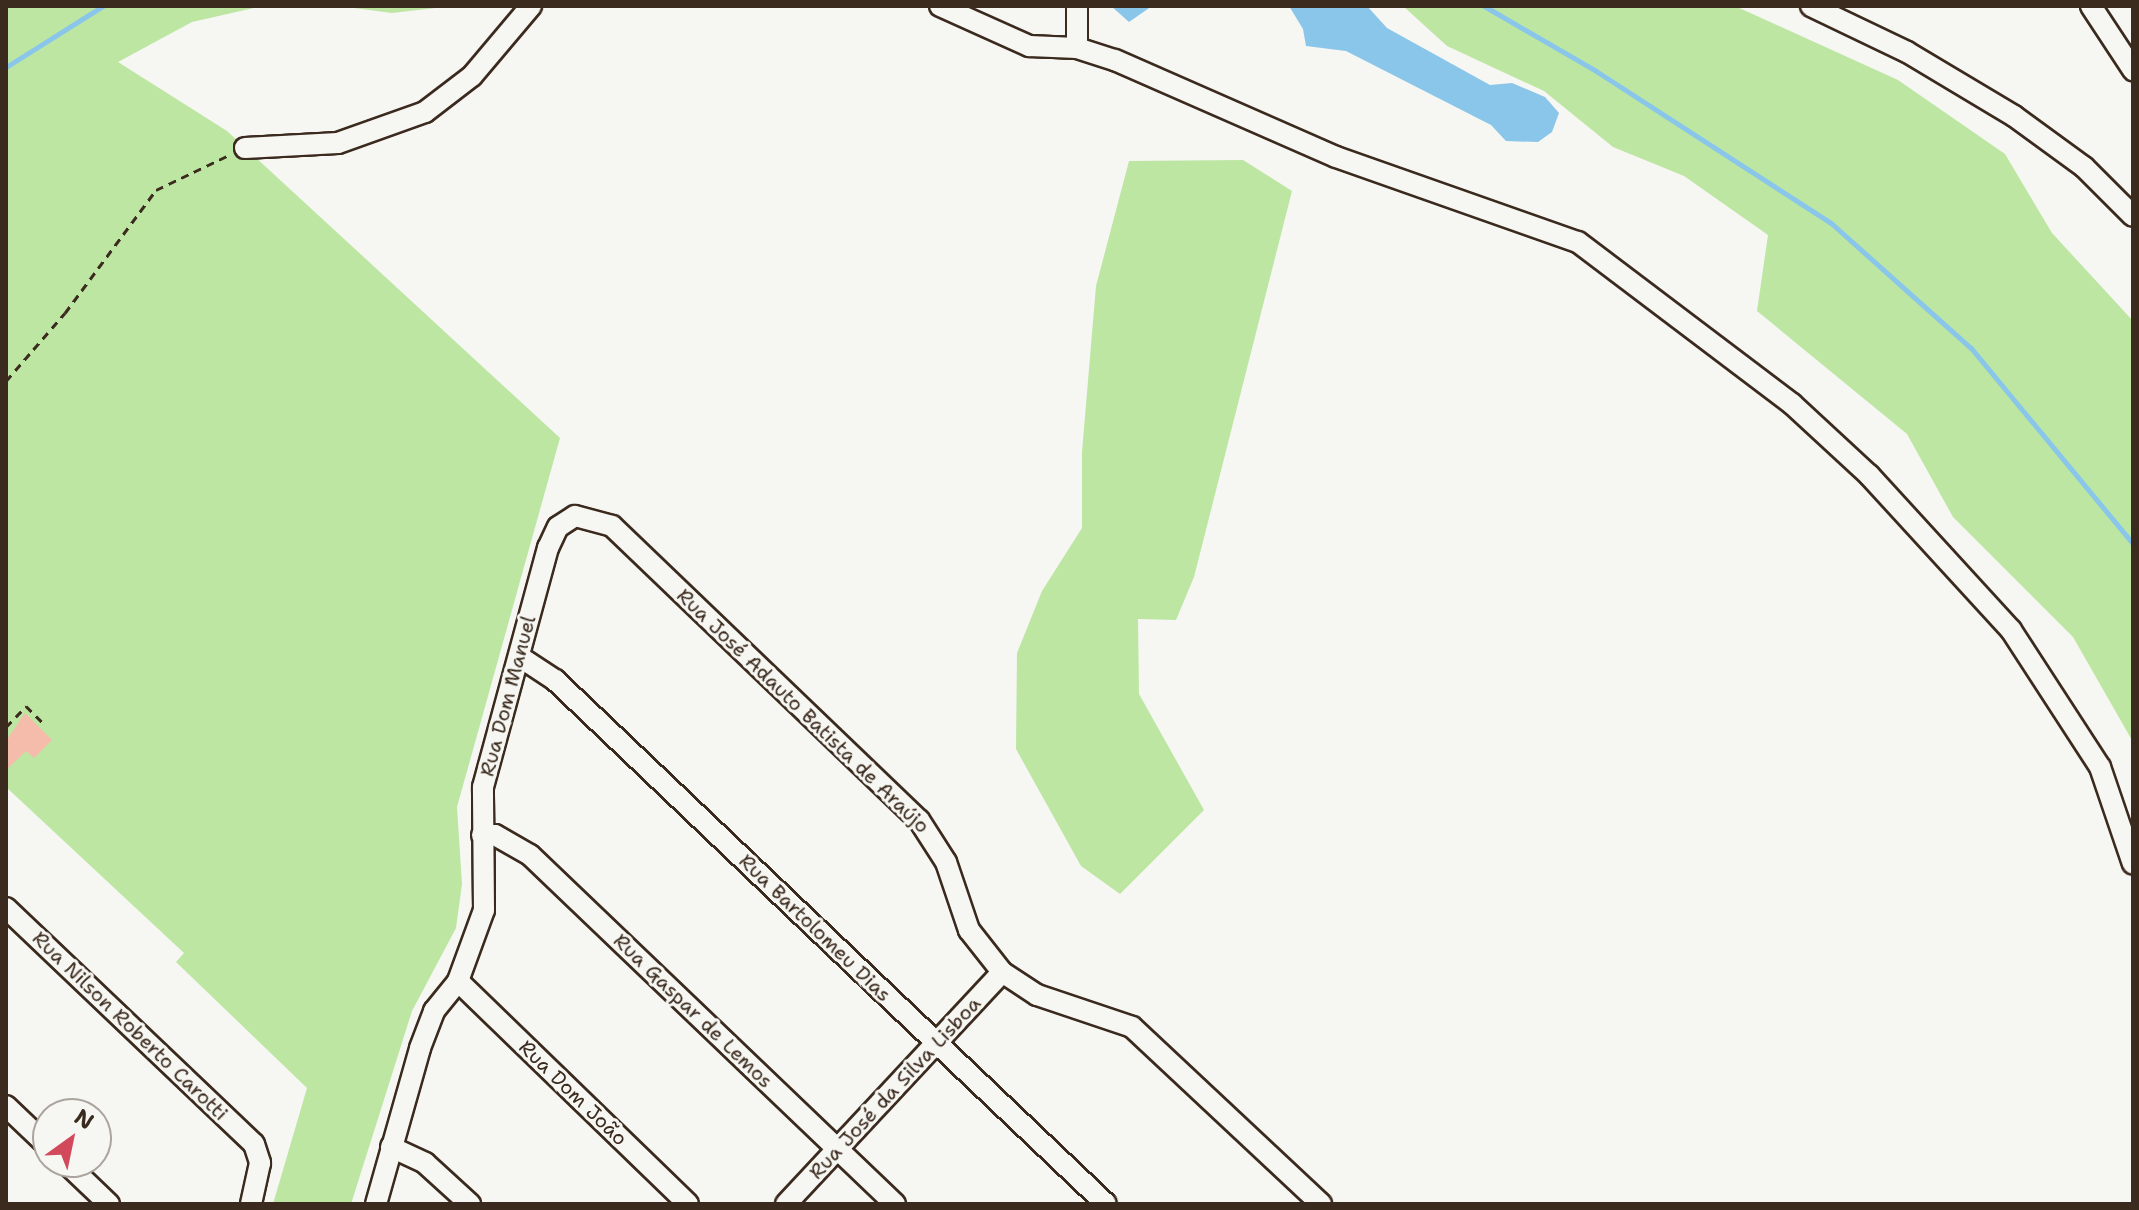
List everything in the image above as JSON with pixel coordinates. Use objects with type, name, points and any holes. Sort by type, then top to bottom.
[{"type":"street","points":[[245,148],[338,143],[425,112],[472,76],[531,6]]},
{"type":"street","points":[[940,6],[1029,46],[1077,48],[1138,70],[1336,157],[1578,242],[1792,404],[1869,475],[2011,630],[2100,767],[2133,864]]},
{"type":"street","points":[[1077,6],[1077,48]]},
{"type":"street","points":[[1811,6],[1907,52],[2014,116],[2084,167],[2133,216]]},
{"type":"street","points":[[2091,6],[2133,70]]},
{"type":"street","name":"Rua Dom Manuel","points":[[376,1204],[434,1011],[458,981],[484,910],[483,787],[548,548],[558,527],[575,516]]},
{"type":"street","name":"Rua José Adauto Batista de Araújo","points":[[575,516],[612,526],[919,820],[946,862],[969,930],[1002,972],[1037,995],[1100,1012],[1132,1027],[1321,1204]]},
{"type":"street","name":"Rua Bartolomeu Dias","points":[[520,657],[555,680],[1106,1204]]},
{"type":"street","name":"Rua Gaspar de Lemos","points":[[482,835],[495,835],[530,855],[895,1204]]},
{"type":"street","name":"Rua Nilson Roberto Carotti","points":[[6,908],[254,1144],[260,1163],[251,1204]]},
{"type":"street","name":"Rua José da Silva Lisboa","points":[[786,1204],[1002,972]]},
{"type":"street","name":"Rua Dom João","points":[[458,981],[688,1204]]},
{"type":"street","points":[[6,1106],[32,1131]]},
{"type":"street","points":[[391,1147],[425,1163],[470,1204]]},
{"type":"street","points":[[82,1178],[109,1204]]},
{"type":"path","points":[[6,381],[65,313],[156,190],[245,148]]},
{"type":"path","points":[[6,727],[26,706],[44,724]]},
{"type":"green space","points":[[6,6],[263,6],[192,22],[118,62],[227,131],[560,438],[457,807],[462,884],[456,928],[412,1011],[351,1204],[273,1204],[307,1088],[176,962],[184,953],[6,787]]},
{"type":"green space","points":[[339,6],[453,6],[392,13]]},
{"type":"green space","points":[[1403,6],[1735,6],[1898,80],[2005,154],[2052,233],[2133,321],[2133,742],[2073,637],[1953,517],[1907,434],[1757,311],[1768,235],[1684,176],[1613,147],[1544,91],[1447,46]]},
{"type":"green space","points":[[1243,160],[1292,191],[1194,577],[1176,620],[1138,619],[1139,694],[1204,810],[1120,894],[1081,866],[1016,749],[1017,653],[1042,591],[1082,528],[1082,452],[1096,286],[1129,161]]},
{"type":"water","points":[[1111,6],[1152,6],[1129,22]]},
{"type":"water","points":[[1289,6],[1367,6],[1387,28],[1490,85],[1512,83],[1545,97],[1559,113],[1552,132],[1538,142],[1506,141],[1491,125],[1346,51],[1306,46],[1303,29]]},
{"type":"building","points":[[25,713],[52,740],[34,758],[26,751],[6,770],[6,741]]},
{"type":"waterway","points":[[6,67],[103,6]]},
{"type":"waterway","points":[[1484,6],[1596,71],[1831,223],[1971,348],[2133,544]]}]
